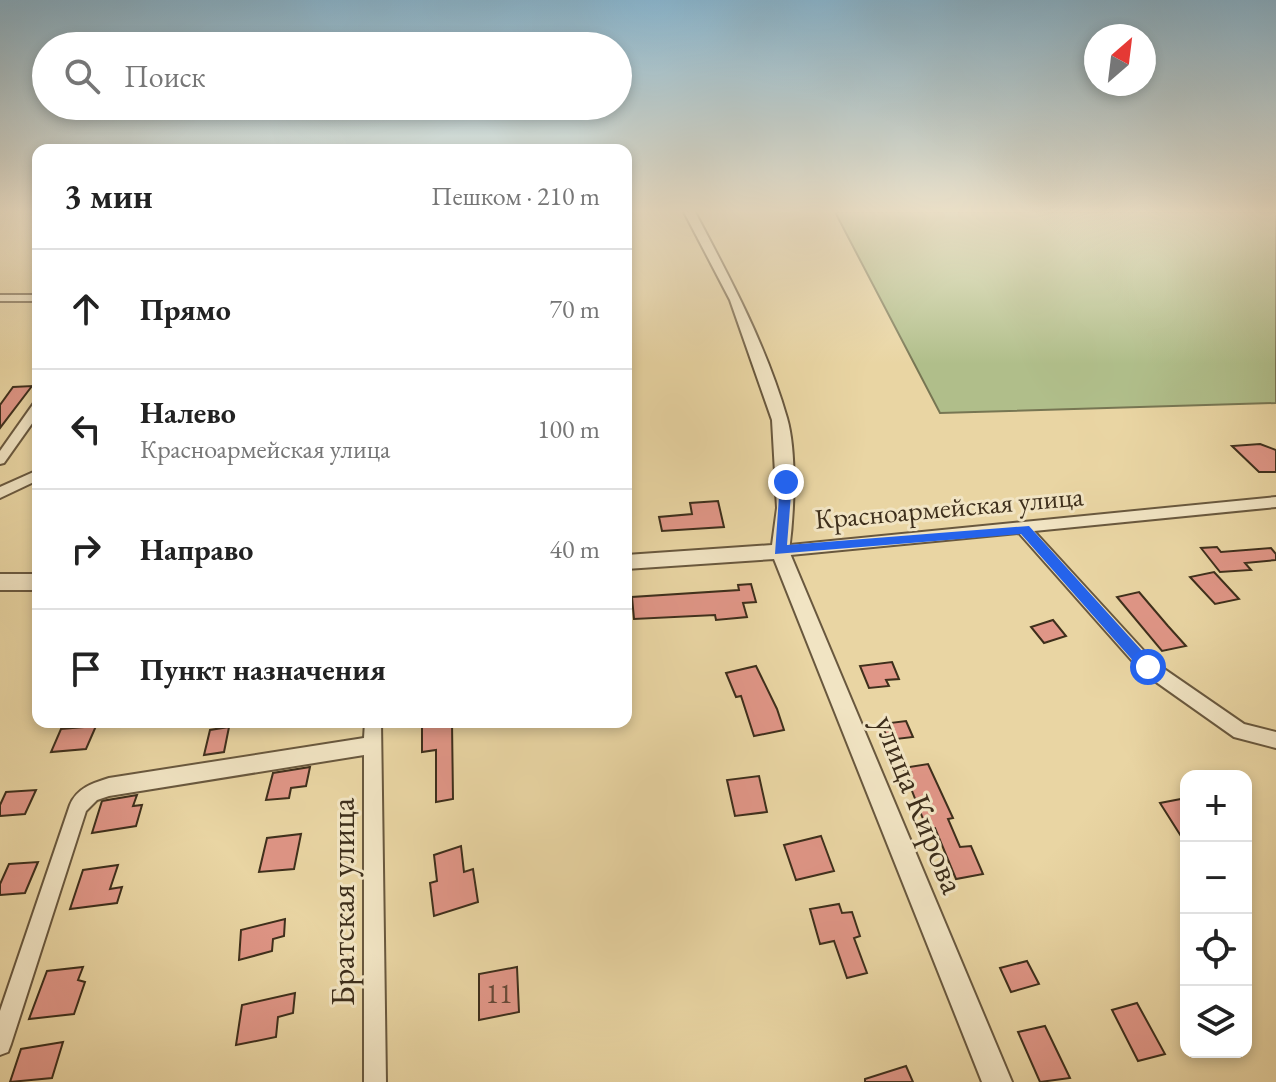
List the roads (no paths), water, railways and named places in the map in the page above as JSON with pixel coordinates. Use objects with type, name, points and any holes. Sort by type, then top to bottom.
[{"type":"street","points":[[716,262],[736,300],[780,420],[786,508],[780,551]]},
{"type":"street","points":[[0,298],[32,298]]},
{"type":"street","points":[[0,460],[32,415]]},
{"type":"street","points":[[0,493],[32,478]]},
{"type":"street","name":"Красноармейская улица","points":[[632,562],[1024,529],[1276,502]]},
{"type":"street","points":[[1024,529],[1148,667],[1240,731],[1276,740]]},
{"type":"street","name":"улица Кирова","points":[[780,551],[997,1082]]},
{"type":"street","points":[[0,582],[32,582]]},
{"type":"street","name":"Братская улица","points":[[373,728],[375,1082]]},
{"type":"street","points":[[0,1044],[79,805],[91,793],[124,784],[373,745]]}]
